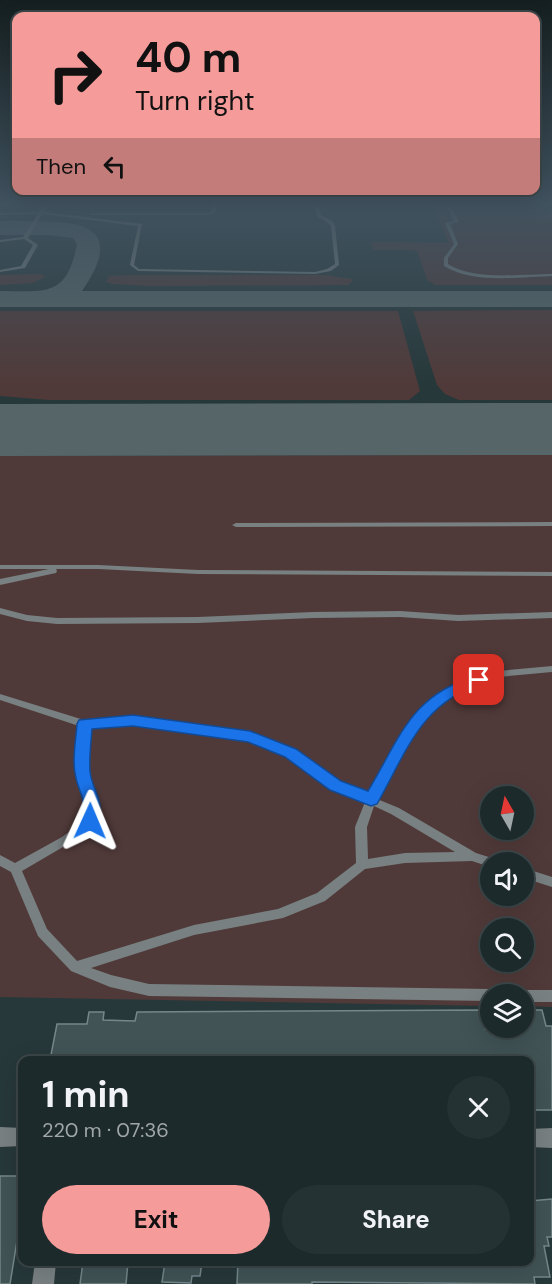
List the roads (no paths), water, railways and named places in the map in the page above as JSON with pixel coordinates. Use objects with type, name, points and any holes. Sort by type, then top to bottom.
[{"type":"street","points":[[0,1137],[18,1137]]},
{"type":"street","points":[[534,1138],[552,1138]]},
{"type":"street","points":[[43,1284],[45,1266]]},
{"type":"lane","points":[[0,271],[24,265]]},
{"type":"lane","points":[[132,265],[134,269],[143,272],[315,273],[329,270],[337,265]]},
{"type":"lane","points":[[446,265],[451,269],[473,274],[552,275]]},
{"type":"lane","points":[[236,525],[552,524]]},
{"type":"lane","points":[[0,567],[72,567],[198,572],[552,574]]},
{"type":"lane","points":[[0,582],[72,567]]},
{"type":"lane","points":[[0,611],[27,618],[57,621],[198,620],[313,615],[400,614],[458,618],[552,615]]},
{"type":"lane","points":[[362,866],[361,828],[371,800],[421,714],[440,696],[460,685],[498,674],[552,669]]},
{"type":"lane","points":[[0,697],[84,724],[133,720],[250,736],[290,753],[335,785],[371,800],[480,859]]},
{"type":"lane","points":[[15,869],[78,832],[90,821],[93,807],[92,795],[82,774],[84,724]]},
{"type":"lane","points":[[75,967],[194,930],[279,914],[321,897],[362,866],[405,858],[472,856]]},
{"type":"lane","points":[[0,860],[15,869],[42,932],[75,967],[110,981],[149,990],[480,995]]},
{"type":"lane","points":[[534,876],[552,882]]},
{"type":"lane","points":[[534,996],[552,996]]}]
